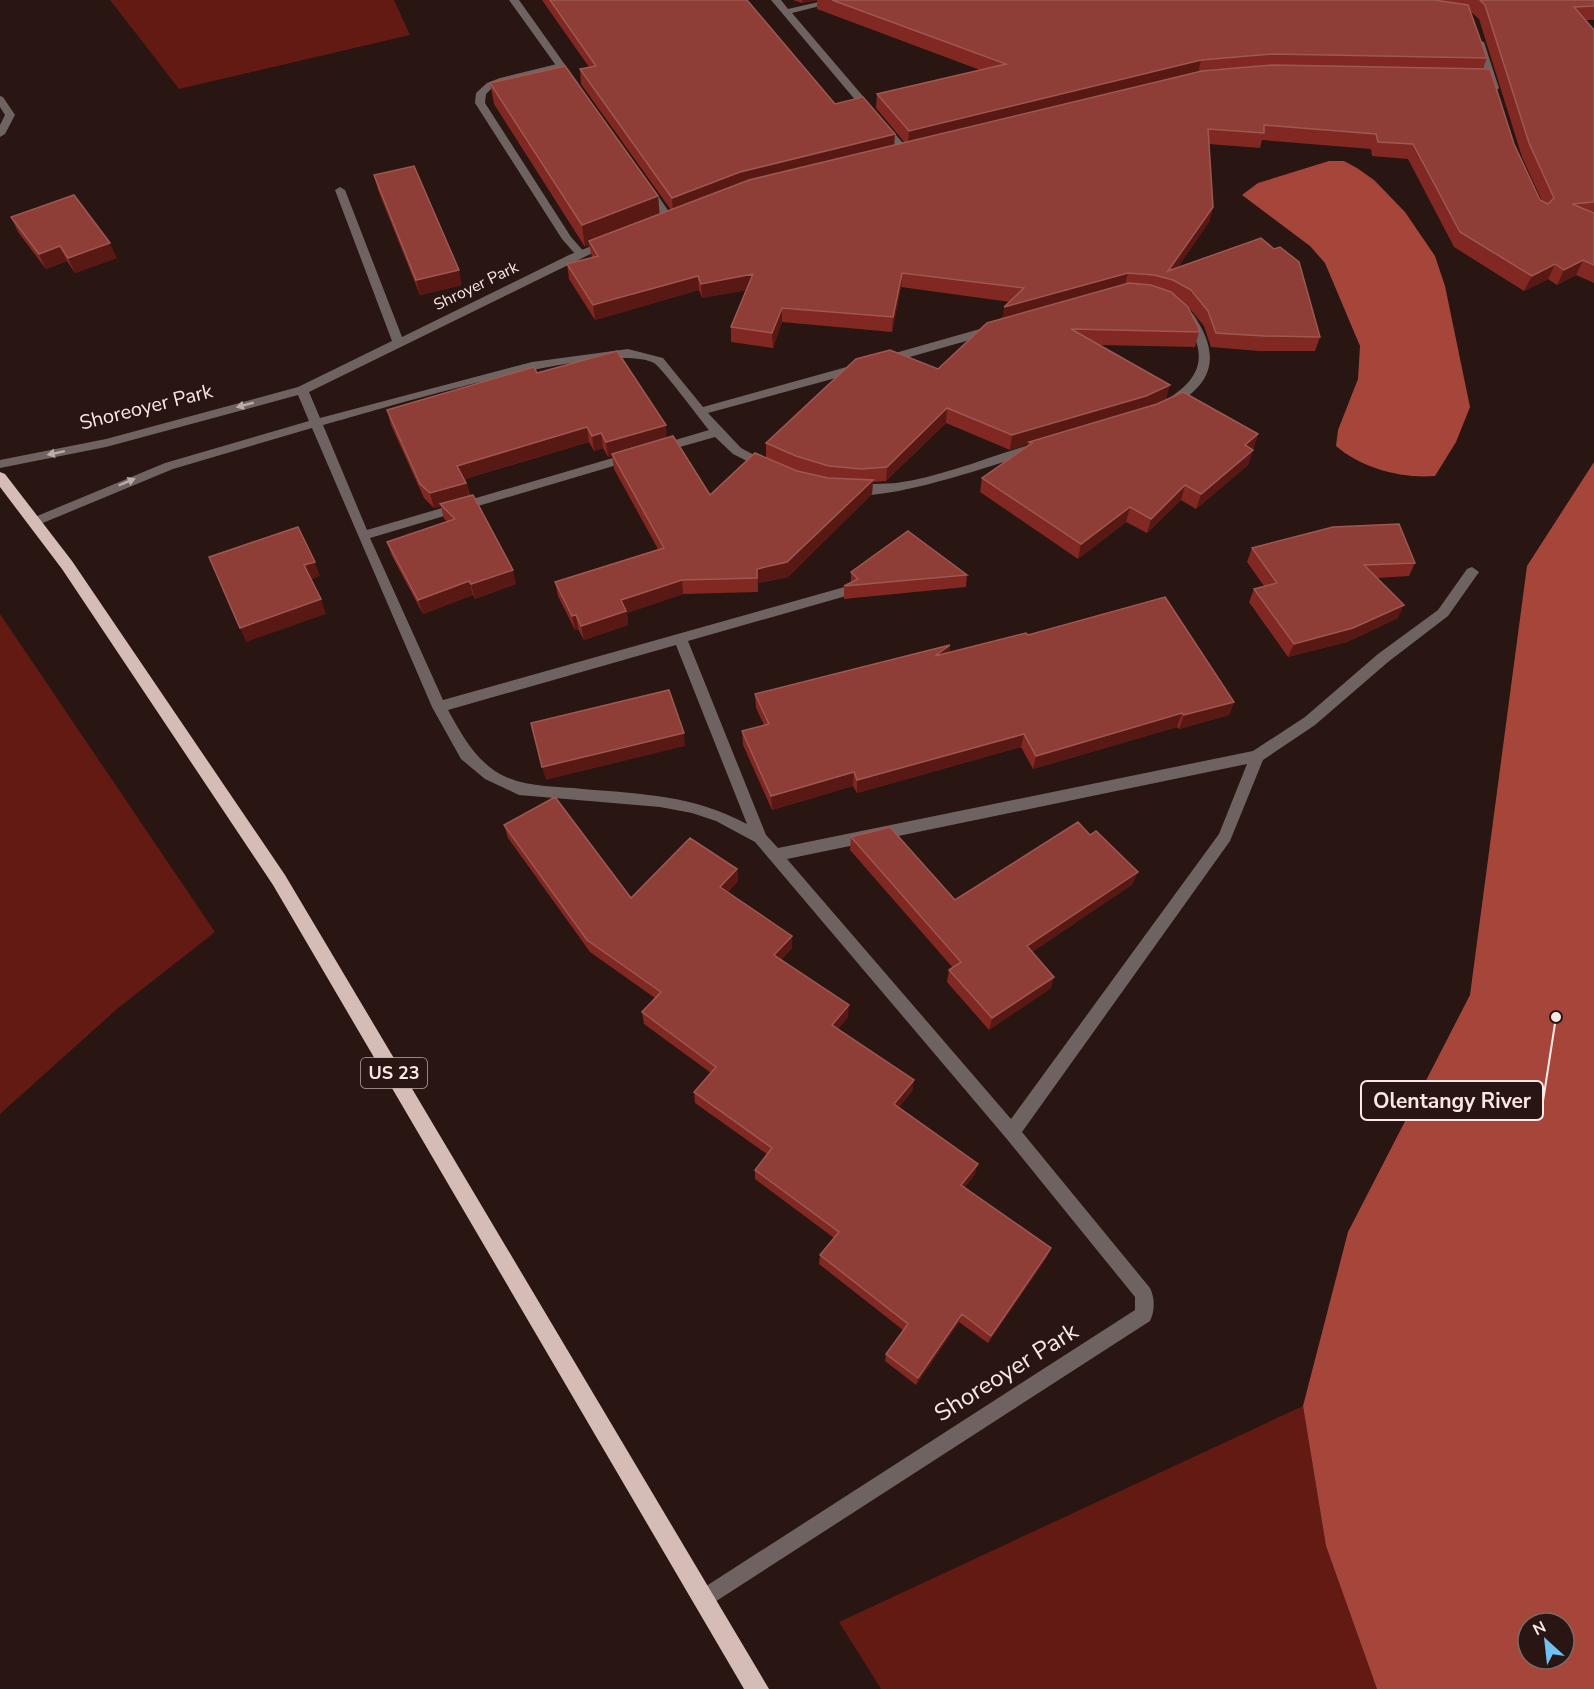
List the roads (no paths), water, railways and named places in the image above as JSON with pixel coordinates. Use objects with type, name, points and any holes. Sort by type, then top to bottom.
[{"type":"highway","name":"US 23","points":[[0,477],[67,565],[279,880],[757,1689]]},
{"type":"street","points":[[514,0],[581,95]]},
{"type":"street","points":[[776,0],[904,151]]},
{"type":"street","points":[[786,12],[839,0]]},
{"type":"street","points":[[1475,30],[1498,101]]},
{"type":"street","points":[[561,66],[490,85],[481,93],[480,103],[567,239],[581,254]]},
{"type":"street","points":[[1479,78],[1491,78]]},
{"type":"street","points":[[0,99],[9,115],[0,134]]},
{"type":"street","points":[[892,154],[915,148]]},
{"type":"street","points":[[642,181],[669,219]]},
{"type":"street","points":[[340,190],[398,342]]},
{"type":"street","name":"Shroyer Park","points":[[302,390],[581,254],[625,237]]},
{"type":"street","points":[[1157,410],[1181,398],[1200,380],[1207,359],[1198,328],[1179,306]]},
{"type":"street","points":[[703,411],[1003,327]]},
{"type":"street","points":[[34,522],[169,466],[315,423],[532,366],[628,353],[659,361],[703,411],[717,432],[737,451],[782,473]]},
{"type":"street","points":[[302,390],[363,536],[439,706],[466,755],[490,775],[519,789],[660,801],[693,807],[720,817],[760,838]]},
{"type":"street","name":"Shoreoyer Park","points":[[0,464],[106,442],[302,390]]},
{"type":"street","points":[[363,536],[717,432]]},
{"type":"street","points":[[837,489],[869,490],[915,483],[1048,444]]},
{"type":"street","points":[[775,855],[1257,756],[1310,721],[1383,658],[1443,613],[1473,572]]},
{"type":"street","points":[[439,706],[848,591]]},
{"type":"street","points":[[680,639],[760,838],[1012,1132],[1225,837],[1257,756]]},
{"type":"street","name":"Shoreoyer Park","points":[[704,1599],[1144,1315],[1144,1294],[1012,1132]]},
{"type":"place","name":"Olentangy River","points":[[1556,1017]]}]
